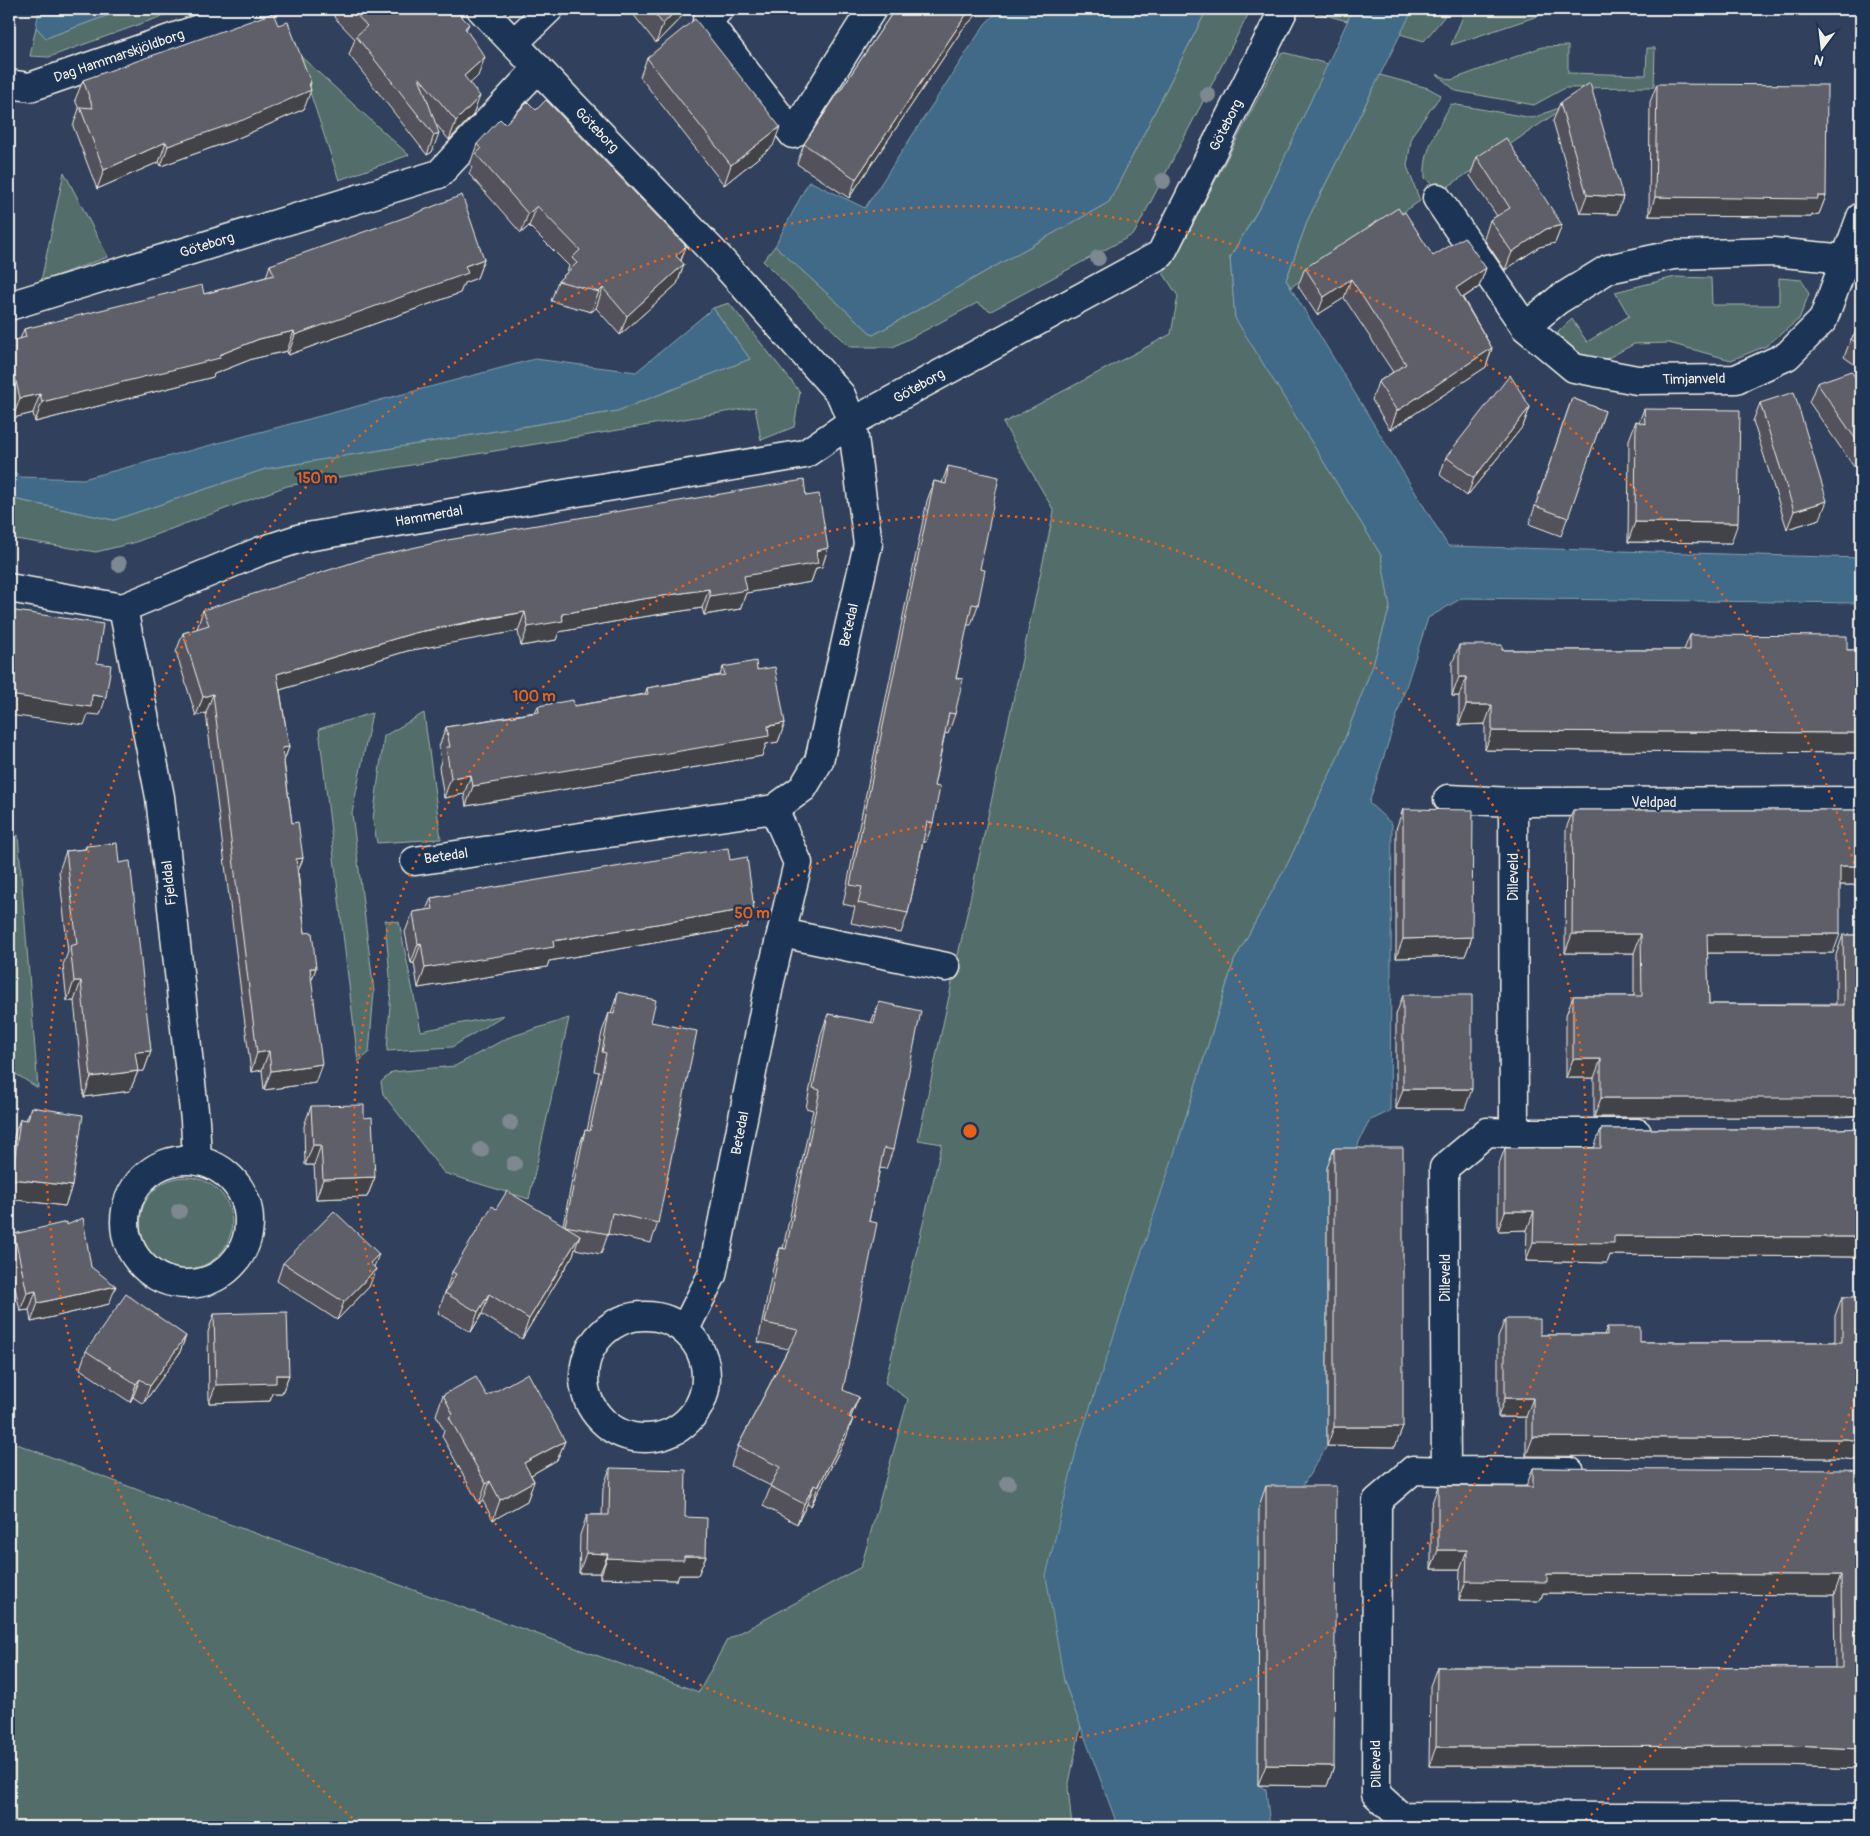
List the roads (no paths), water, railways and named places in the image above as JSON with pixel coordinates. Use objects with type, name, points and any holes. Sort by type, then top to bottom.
[{"type":"street","name":"Dag Hammarskjöldborg","points":[[9,84],[30,87],[257,9]]},
{"type":"street","name":"Göteborg","points":[[481,9],[719,258],[841,394],[852,422],[1161,254],[1284,9]]},
{"type":"street","points":[[514,43],[548,9]]},
{"type":"street","points":[[719,9],[707,21],[793,134],[872,9]]},
{"type":"street","name":"Göteborg","points":[[9,306],[439,174],[538,68]]},
{"type":"street","name":"Timjanveld","points":[[1437,198],[1525,327],[1574,368],[1637,380],[1736,379],[1788,356],[1823,320],[1861,217]]},
{"type":"street","points":[[1525,327],[1558,300],[1608,269],[1673,255],[1773,252],[1846,259]]},
{"type":"street","name":"Hammerdal","points":[[124,608],[262,551],[301,538],[804,454],[852,422]]},
{"type":"street","name":"Betedal","points":[[415,861],[774,809],[803,788],[819,761],[868,544],[852,422]]},
{"type":"street","points":[[9,588],[124,608]]},
{"type":"street","name":"Fjelddal","points":[[124,608],[160,797],[195,1120],[197,1160]]},
{"type":"street","name":"Veldpad","points":[[1448,799],[1513,802],[1861,801]]},
{"type":"street","name":"Dilleveld","points":[[1513,802],[1514,1133]]},
{"type":"street","name":"Betedal","points":[[685,1329],[712,1275],[770,981],[798,863],[774,809]]},
{"type":"street","points":[[782,933],[946,968]]},
{"type":"street","name":"Dilleveld","points":[[1446,1471],[1444,1168],[1487,1132],[1664,1133]]},
{"type":"street","points":[[197,1160],[224,1171],[243,1194],[249,1210],[250,1229],[244,1249],[233,1266],[215,1278],[189,1286],[164,1281],[140,1265],[129,1249],[124,1226],[127,1201],[142,1178],[168,1162],[197,1160]]},
{"type":"street","points":[[630,1316],[655,1316],[685,1329],[700,1349],[706,1367],[705,1391],[700,1406],[686,1424],[662,1437],[641,1439],[615,1432],[597,1417],[584,1392],[583,1368],[588,1349],[607,1327],[630,1316]]},
{"type":"street","name":"Dilleveld","points":[[1594,1472],[1413,1470],[1377,1501],[1376,1794],[1400,1816],[1861,1818]]},
{"type":"water","points":[[39,9],[125,9],[46,38],[36,27]]},
{"type":"water","points":[[1000,9],[1207,9],[1109,202],[873,335],[775,246],[809,181],[865,208],[985,24]]},
{"type":"water","points":[[1353,9],[1413,9],[1308,219],[1286,280],[1448,546],[1861,558],[1861,603],[1462,598],[1428,618],[1369,803],[1392,824],[1390,1111],[1369,1121],[1359,1142],[1352,1167],[1327,1168],[1327,1446],[1290,1506],[1259,1645],[1258,1785],[1266,1789],[1270,1827],[1118,1827],[1064,1681],[1046,1576],[1077,1447],[1179,1139],[1234,961],[1288,863],[1337,759],[1373,665],[1390,607],[1381,555],[1235,318],[1230,258],[1269,191]]},
{"type":"water","points":[[713,308],[750,359],[617,411],[265,469],[114,520],[9,498],[9,466],[20,477],[83,479],[535,359],[636,372]]}]
